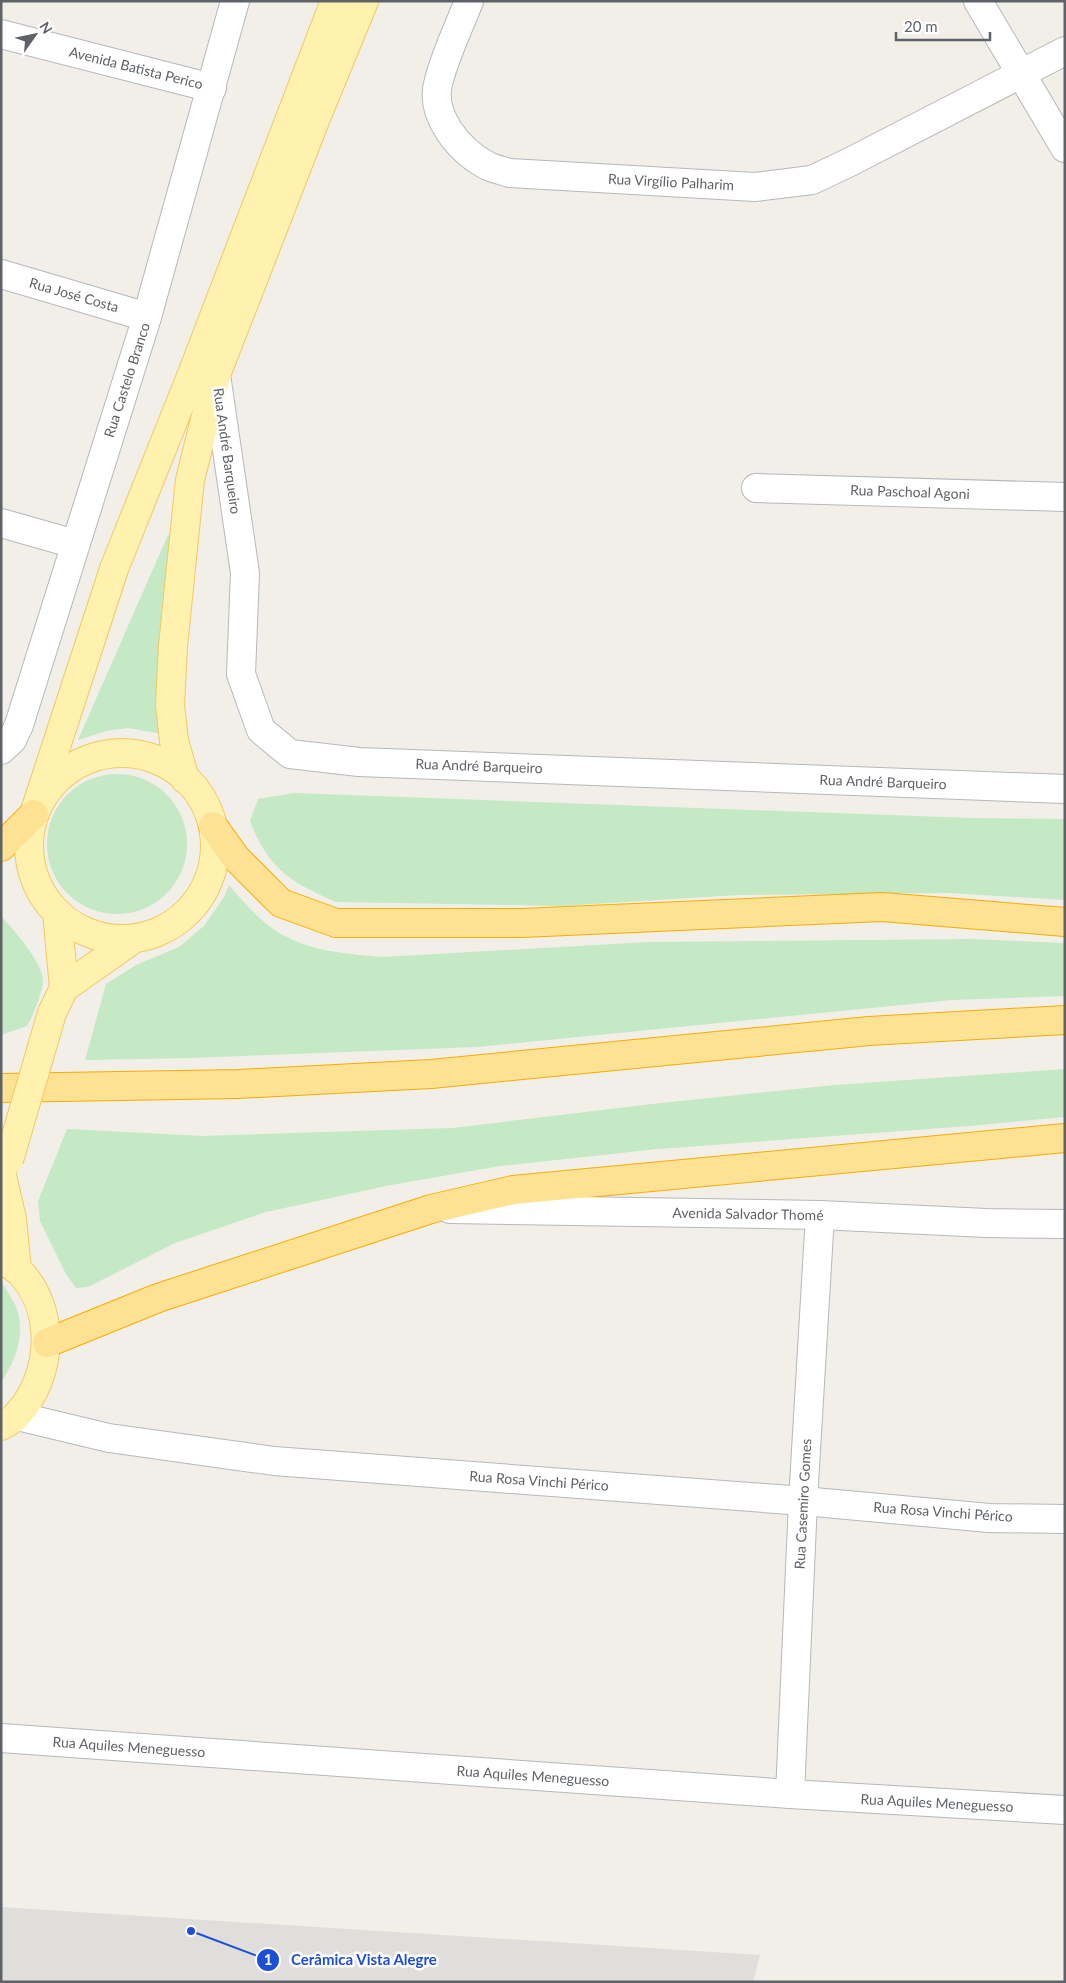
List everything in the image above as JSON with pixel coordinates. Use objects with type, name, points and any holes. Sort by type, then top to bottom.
[{"type":"highway","points":[[1,847],[34,814]]},
{"type":"highway","points":[[213,826],[236,858],[281,903],[336,923],[522,922],[882,907],[1065,922]]},
{"type":"highway","points":[[1,1088],[238,1084],[431,1074],[869,1031],[1065,1020]]},
{"type":"highway","points":[[47,1343],[158,1298],[431,1209],[513,1190],[1065,1138]]},
{"type":"main road","points":[[34,814],[61,774],[88,758],[119,752],[150,756],[178,771],[208,809],[213,826],[215,856],[206,886],[189,912],[164,930],[134,938],[111,939],[88,933],[57,912],[36,882],[29,857],[34,814],[114,569],[192,374],[335,1]]},
{"type":"main road","points":[[185,779],[174,741],[170,705],[173,646],[190,480],[216,376],[316,118],[364,1]]},
{"type":"main road","points":[[57,912],[64,988]]},
{"type":"main road","points":[[9,1421],[39,1382],[47,1343],[44,1316],[34,1291],[9,1265],[12,1219],[4,1171],[52,1013],[64,988],[134,938]]},
{"type":"street","name":"Rua Castelo Branco","points":[[1,750],[12,740],[19,725],[147,317],[236,1]]},
{"type":"street","name":"Rua Virgílio Palharim","points":[[469,1],[438,81],[437,104],[447,129],[464,148],[488,166],[510,173],[755,187],[812,180],[1065,51]]},
{"type":"street","points":[[978,1],[1065,148]]},
{"type":"street","name":"Avenida Batista Perico","points":[[1,34],[212,88]]},
{"type":"street","name":"Rua José Costa","points":[[1,274],[147,317]]},
{"type":"street","name":"Rua André Barqueiro","points":[[216,376],[244,573],[241,674],[261,730],[290,754],[359,762],[1065,789]]},
{"type":"street","name":"Rua Paschoal Agoni","points":[[756,488],[1065,497]]},
{"type":"street","points":[[1,523],[75,544]]},
{"type":"street","name":"Avenida Salvador Thomé","points":[[431,1209],[820,1215],[986,1223],[1065,1224]]},
{"type":"street","name":"Rua Casemiro Gomes","points":[[790,1794],[803,1501],[820,1215]]},
{"type":"street","name":"Rua Rosa Vinchi Périco","points":[[9,1421],[109,1438],[274,1461],[803,1501],[989,1518],[1065,1518]]},
{"type":"street","name":"Rua Aquiles Meneguesso","points":[[1,1738],[790,1794],[1065,1810]]},
{"type":"shaded area","points":[[1,1907],[760,1955],[753,1982],[1,1982]]},
{"type":"green space","points":[[168,535],[183,538],[162,734],[128,728],[106,731],[78,740]]},
{"type":"green space","points":[[117,774],[131,775],[144,779],[156,785],[167,794],[176,805],[182,817],[186,830],[186,858],[182,871],[176,883],[167,894],[156,903],[144,909],[131,913],[117,914],[103,913],[90,909],[78,903],[67,894],[58,883],[52,871],[48,858],[47,844],[48,830],[52,817],[58,805],[67,794],[78,785],[90,779],[103,775]]},
{"type":"green space","points":[[294,793],[970,818],[1065,819],[1065,900],[949,893],[739,895],[560,906],[336,902],[306,888],[283,872],[265,852],[250,821],[258,799]]},
{"type":"green space","points":[[229,885],[263,921],[287,937],[321,949],[382,957],[649,942],[970,939],[1065,943],[1065,996],[952,1000],[477,1047],[191,1058],[85,1060],[106,984],[136,965],[179,947],[204,926],[224,897]]},
{"type":"green space","points":[[1,916],[20,938],[39,966],[43,982],[37,1004],[27,1026],[1,1035]]},
{"type":"green space","points":[[1065,1069],[1065,1117],[658,1149],[500,1166],[391,1185],[266,1212],[175,1243],[88,1287],[76,1288],[66,1274],[40,1221],[38,1201],[67,1129],[203,1136],[453,1128],[652,1104],[835,1085]]},
{"type":"green space","points":[[1,1281],[16,1307],[19,1316],[20,1334],[14,1359],[1,1382]]},
{"type":"place","name":"Cerâmica Vista Alegre","points":[[191,1931]]}]
